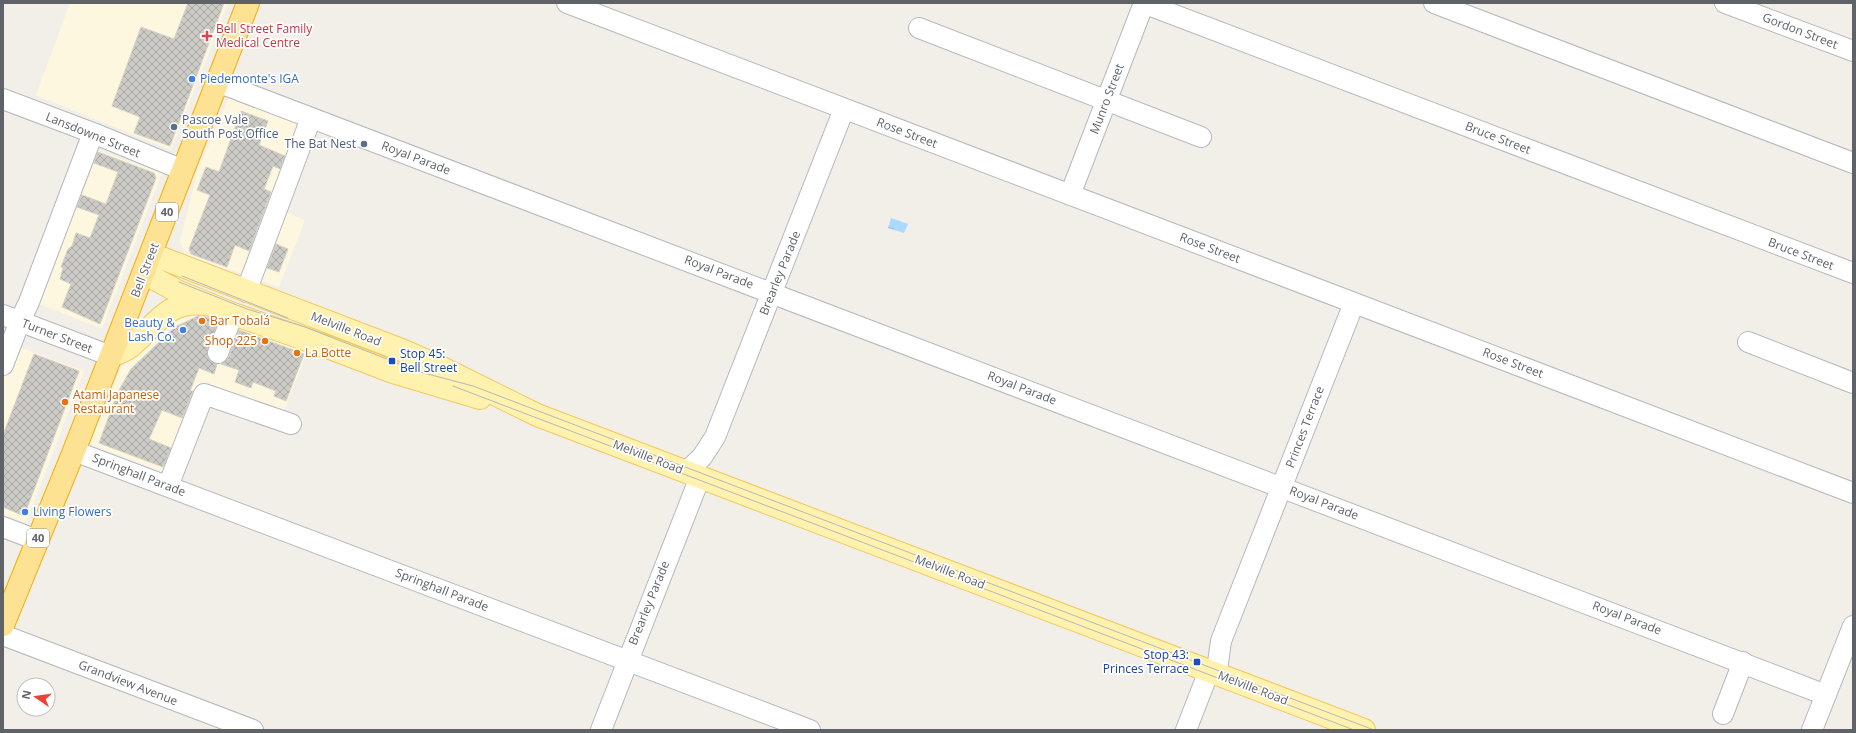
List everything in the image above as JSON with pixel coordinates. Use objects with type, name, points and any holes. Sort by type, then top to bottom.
[{"type":"highway","name":"Bell Street","points":[[3,625],[74,451],[248,3]]},
{"type":"main road","name":"Melville Road","points":[[147,264],[246,292],[436,365],[537,415]]},
{"type":"main road","name":"Melville Road","points":[[147,264],[177,291],[209,305],[394,372],[537,415],[1364,730]]},
{"type":"main road","points":[[111,356],[131,346],[156,320],[170,310],[183,304],[209,305]]},
{"type":"street","name":"Rose Street","points":[[567,3],[1853,493]]},
{"type":"street","name":"Munro Street","points":[[1070,195],[1144,3]]},
{"type":"street","name":"Bruce Street","points":[[1144,3],[1853,273]]},
{"type":"street","points":[[1434,3],[1853,163]]},
{"type":"street","name":"Gordon Street","points":[[1725,3],[1853,51]]},
{"type":"street","points":[[919,28],[1201,137]]},
{"type":"street","name":"Royal Parade","points":[[217,82],[1743,662],[1826,695]]},
{"type":"street","name":"Lansdowne Street","points":[[3,99],[93,133],[134,152],[183,170]]},
{"type":"street","name":"Brearley Parade","points":[[600,730],[700,477],[702,457],[715,437],[844,109]]},
{"type":"street","points":[[246,292],[311,118]]},
{"type":"street","points":[[3,365],[11,318],[30,302],[93,133]]},
{"type":"street","name":"Princes Terrace","points":[[1186,730],[1354,303]]},
{"type":"street","points":[[218,353],[233,314]]},
{"type":"street","name":"Turner Street","points":[[11,318],[111,356]]},
{"type":"street","points":[[1748,342],[1853,383]]},
{"type":"street","points":[[168,486],[204,394],[291,424]]},
{"type":"street","name":"Springhall Parade","points":[[74,451],[810,730]]},
{"type":"street","points":[[3,527],[37,540]]},
{"type":"street","points":[[1812,730],[1853,626]]},
{"type":"street","name":"Grandview Avenue","points":[[3,635],[253,730]]},
{"type":"street","points":[[1722,714],[1743,662]]},
{"type":"shaded area","points":[[70,3],[228,3],[171,150],[36,95]]},
{"type":"shaded area","points":[[236,81],[320,115],[282,211],[305,220],[279,287],[185,254],[180,241],[198,170]]},
{"type":"shaded area","points":[[84,146],[162,173],[102,329],[25,298]]},
{"type":"shaded area","points":[[202,312],[308,350],[281,418],[209,390],[176,477],[90,444],[121,368],[169,317]]},
{"type":"shaded area","points":[[8,343],[84,371],[26,523],[3,514],[3,356]]},
{"type":"water","points":[[891,218],[908,224],[904,233],[888,228]]},
{"type":"building","points":[[188,3],[224,3],[170,146],[134,133],[140,117],[112,106],[141,27],[174,39]]},
{"type":"building","points":[[241,111],[268,121],[259,145],[285,156],[280,169],[273,166],[264,189],[271,192],[249,251],[235,245],[227,267],[191,254],[189,249],[210,195],[197,190],[206,167],[219,172]]},
{"type":"building","points":[[98,152],[154,173],[156,178],[100,324],[62,307],[71,284],[60,279],[63,268],[61,267],[68,249],[72,246],[76,233],[90,238],[99,215],[77,207],[82,195],[106,204],[118,172],[94,163]]},
{"type":"building","points":[[276,244],[288,249],[279,272],[267,268]]},
{"type":"building","points":[[198,316],[207,317],[218,321],[207,354],[209,360],[217,364],[214,374],[199,368],[190,391],[193,391],[182,418],[162,410],[149,439],[171,448],[163,467],[99,443],[118,392],[131,369],[175,327]]},
{"type":"building","points":[[239,330],[304,354],[286,401],[274,396],[276,391],[253,382],[251,388],[235,382],[239,370],[221,364],[229,357]]},
{"type":"building","points":[[34,354],[79,371],[24,516],[3,507],[3,435]]},
{"type":"tram line","points":[[182,276],[288,318]]},
{"type":"tram line","points":[[179,282],[247,309],[305,327],[420,372],[473,386],[1374,730]]},
{"type":"tram line","points":[[453,386],[1354,730]]},
{"type":"place","name":"Bell Street Family Medical Centre","points":[[207,36]]},
{"type":"place","name":"Piedemonte's IGA","points":[[192,79]]},
{"type":"place","name":"Pascoe Vale South Post Office","points":[[174,127]]},
{"type":"place","name":"The Bat Nest","points":[[364,144]]},
{"type":"place","name":"Bar Tobalá","points":[[202,321]]},
{"type":"place","name":"Beauty & Lash Co.","points":[[183,330]]},
{"type":"place","name":"Shop 225","points":[[265,341]]},
{"type":"place","name":"La Botte","points":[[297,353]]},
{"type":"place","name":"Stop 45: Bell Street","points":[[392,361]]},
{"type":"place","name":"Atami Japanese Restaurant","points":[[65,402]]},
{"type":"place","name":"Living Flowers","points":[[25,512]]},
{"type":"place","name":"Stop 43: Princes Terrace","points":[[1197,662]]}]
